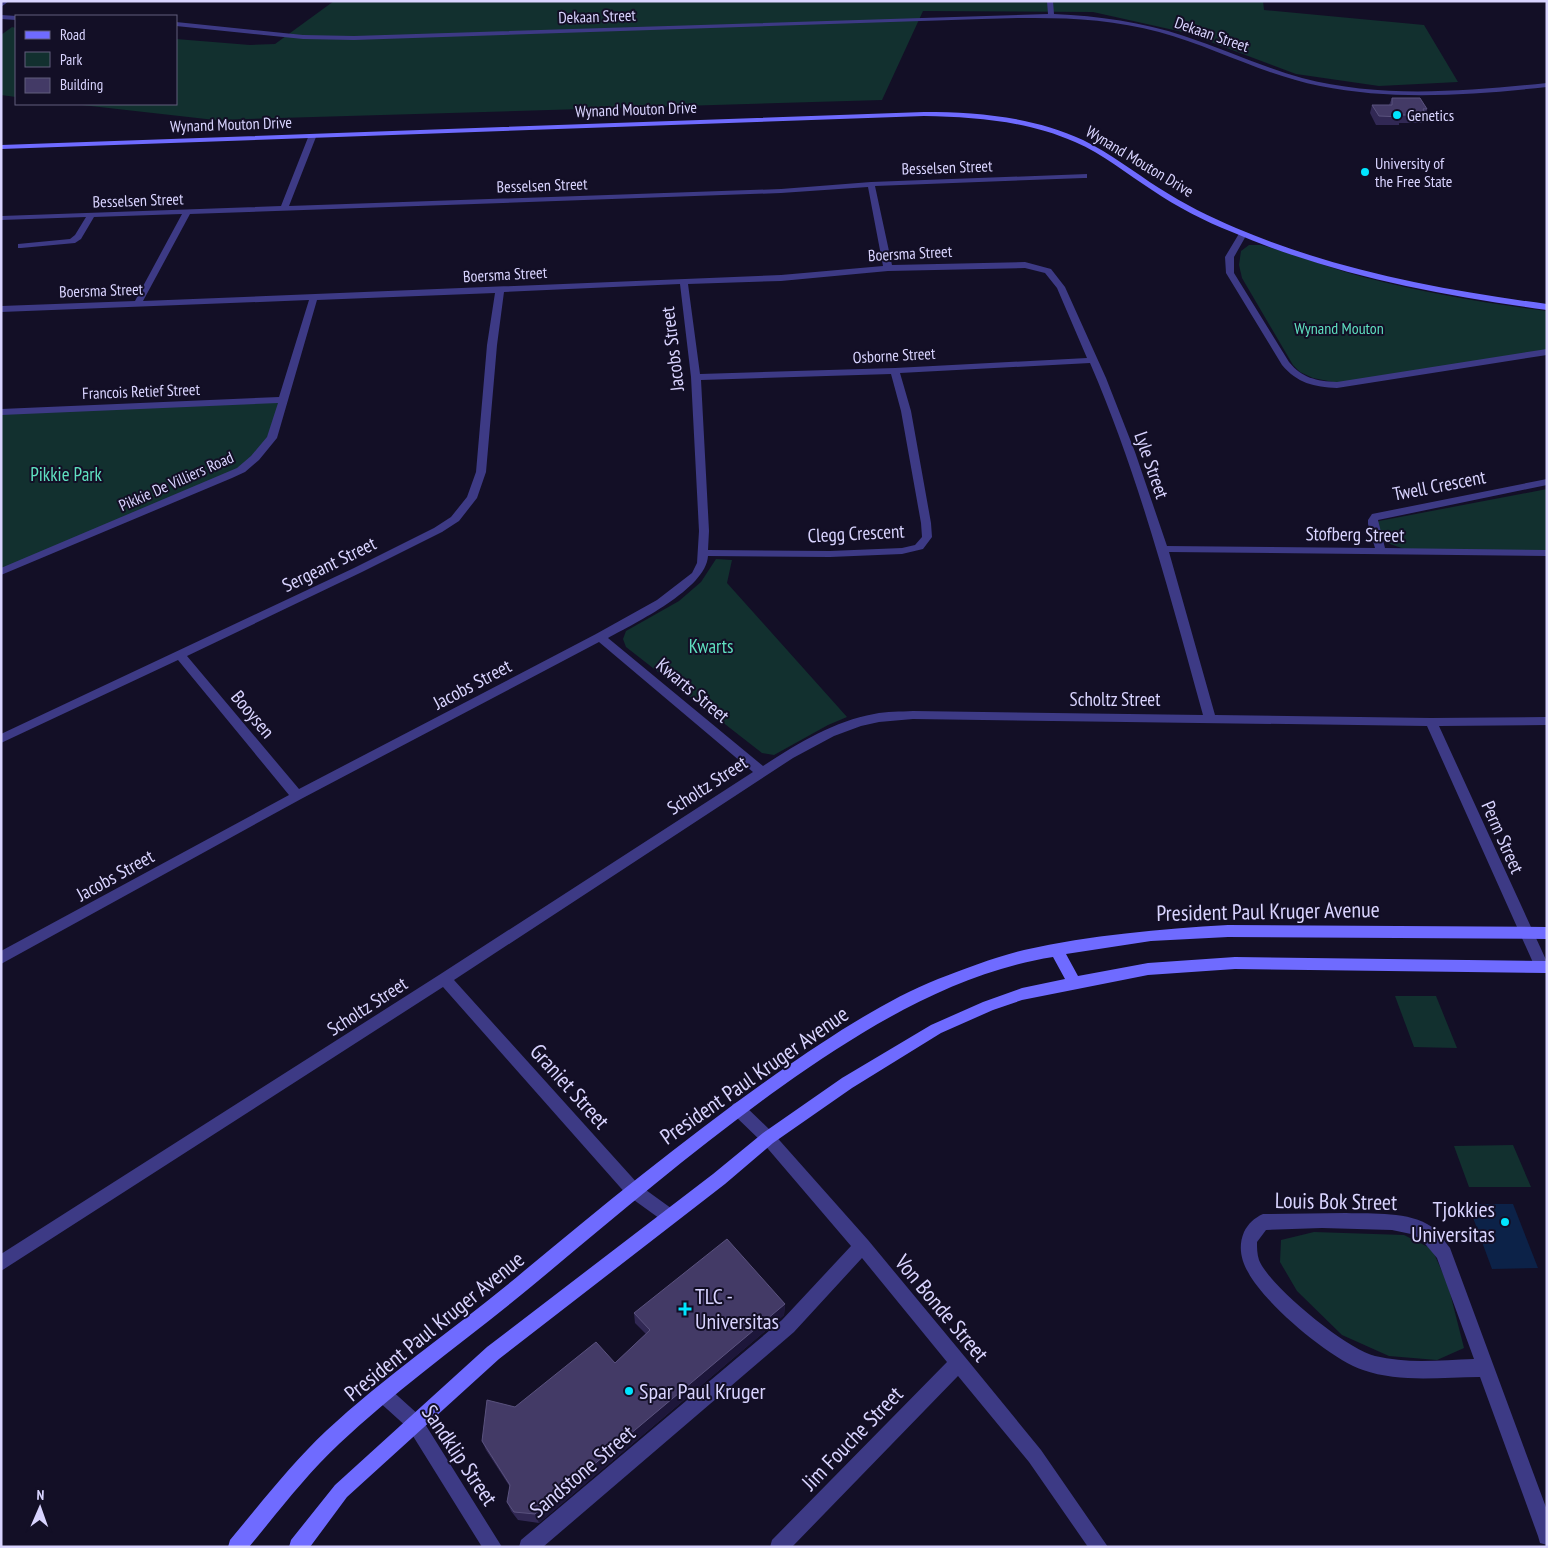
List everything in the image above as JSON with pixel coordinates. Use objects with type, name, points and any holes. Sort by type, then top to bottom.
[{"type":"street","points":[[1,5],[6,1]]},
{"type":"street","points":[[1050,1],[1051,15]]},
{"type":"street","name":"Dekaan Street","points":[[178,24],[303,37],[354,38],[1051,15],[1094,17],[1162,30],[1288,76],[1357,90],[1433,95],[1547,85]]},
{"type":"street","points":[[2,17],[15,18]]},
{"type":"street","name":"Wynand Mouton Drive","points":[[1,147],[924,114],[976,115],[1024,122],[1078,141],[1097,150],[1167,196],[1243,234],[1310,258],[1384,279],[1478,298],[1547,308]]},
{"type":"street","points":[[285,208],[312,137]]},
{"type":"street","name":"Besselsen Street","points":[[1,218],[781,190],[871,184],[1084,176]]},
{"type":"street","points":[[871,184],[888,268]]},
{"type":"street","points":[[138,303],[187,212]]},
{"type":"street","points":[[21,246],[72,242],[78,237],[91,215]]},
{"type":"street","points":[[1243,234],[1231,250],[1228,260],[1230,273],[1285,363],[1292,373],[1300,379],[1320,384],[1337,385],[1547,352]]},
{"type":"street","name":"Boersma Street","points":[[1,309],[500,290],[553,286],[684,283],[781,278],[888,268],[1010,264]]},
{"type":"street","name":"Lyle Street","points":[[1010,264],[1037,267],[1048,271],[1054,276],[1060,287],[1130,452],[1163,549],[1210,718]]},
{"type":"street","name":"Jacobs Street","points":[[1,958],[298,796],[600,638],[661,603],[680,590],[696,575],[704,554],[696,377],[684,283]]},
{"type":"street","name":"Sergeant Street","points":[[3,735],[180,655],[438,530],[455,518],[465,508],[476,489],[483,460],[492,345],[500,290]]},
{"type":"street","name":"Pikkie De Villiers Road","points":[[1,572],[241,470],[255,458],[272,438],[314,296]]},
{"type":"street","name":"Osborne Street","points":[[696,377],[895,371],[1092,360]]},
{"type":"street","name":"Clegg Crescent","points":[[704,554],[839,554],[902,551],[918,547],[927,537],[926,523],[906,411],[895,371]]},
{"type":"street","name":"Francois Retief Street","points":[[1,412],[283,400]]},
{"type":"street","name":"Twell Crescent","points":[[1381,551],[1373,524],[1376,516],[1547,482]]},
{"type":"street","name":"Stofberg Street","points":[[1163,549],[1547,553]]},
{"type":"street","name":"Kwarts Street","points":[[600,638],[762,772]]},
{"type":"street","name":"Booysen","points":[[180,655],[298,796]]},
{"type":"street","name":"Scholtz Street","points":[[1,1263],[444,979],[762,772],[810,742],[838,728],[876,718],[932,715],[1431,722],[1547,721]]},
{"type":"street","name":"Perm Street","points":[[1431,722],[1544,967]]},
{"type":"street","name":"President Paul Kruger Avenue","points":[[238,1547],[284,1490],[332,1438],[383,1394],[525,1281],[633,1190],[826,1046],[895,1007],[942,984],[1022,956],[1151,934],[1228,931],[1547,933]]},
{"type":"street","points":[[1057,950],[1074,983]]},
{"type":"street","points":[[298,1547],[341,1491],[414,1422],[493,1353],[719,1179],[768,1138],[868,1069],[936,1029],[1005,1000],[1047,988],[1148,969],[1235,963],[1544,967]]},
{"type":"street","name":"Graniet Street","points":[[444,979],[633,1190],[669,1216]]},
{"type":"street","name":"Von Bonde Street","points":[[738,1110],[768,1138],[862,1246],[959,1363],[1035,1456],[1099,1547]]},
{"type":"street","name":"Louis Bok Street","points":[[1484,1368],[1402,1369],[1362,1361],[1312,1328],[1263,1281],[1254,1268],[1249,1254],[1249,1240],[1252,1231],[1263,1222],[1388,1222],[1408,1225],[1424,1231],[1434,1240],[1444,1254],[1484,1368],[1547,1536]]},
{"type":"street","name":"Sandstone Street","points":[[528,1547],[788,1326],[862,1246]]},
{"type":"street","name":"Jim Fouche Street","points":[[779,1547],[959,1363]]},
{"type":"street","name":"Sandklip Street","points":[[383,1394],[414,1422],[493,1547]]},
{"type":"green space","points":[[334,1],[1263,1],[1264,10],[1424,25],[1458,82],[1379,86],[1296,74],[1187,33],[1093,12],[923,11],[882,100],[215,120],[82,105],[178,105],[178,39],[250,45],[275,44]]},
{"type":"green space","points":[[12,27],[15,28],[15,97],[1,95],[1,35]]},
{"type":"green space","name":"Wynand Mouton","points":[[1249,245],[1261,245],[1386,283],[1478,301],[1547,311],[1547,353],[1348,385],[1313,378],[1300,372],[1293,365],[1242,278],[1239,265],[1241,251]]},
{"type":"green space","name":"Pikkie Park","points":[[281,402],[276,436],[247,466],[1,570],[1,414]]},
{"type":"green space","points":[[1547,489],[1547,552],[1413,552],[1390,544],[1380,535],[1376,525],[1379,521]]},
{"type":"green space","name":"Kwarts","points":[[716,559],[732,560],[727,583],[847,717],[828,725],[774,755],[762,753],[626,647],[623,639],[626,631],[679,601],[701,582]]},
{"type":"green space","points":[[1395,996],[1436,996],[1457,1048],[1414,1047]]},
{"type":"green space","points":[[1513,1145],[1531,1187],[1469,1187],[1454,1146]]},
{"type":"green space","points":[[1314,1232],[1404,1235],[1432,1249],[1448,1285],[1464,1348],[1437,1360],[1389,1356],[1342,1335],[1297,1291],[1280,1262],[1281,1240]]},
{"type":"water","points":[[1468,1204],[1513,1204],[1538,1268],[1492,1269]]},
{"type":"building","points":[[1392,98],[1420,98],[1427,109],[1423,109],[1426,115],[1379,116],[1372,105],[1392,105]]},
{"type":"building","name":"Spar Paul Kruger","points":[[727,1239],[785,1304],[535,1514],[514,1512],[507,1502],[510,1485],[482,1441],[487,1400],[515,1407],[596,1342],[615,1363],[650,1330],[634,1313]]},
{"type":"place","name":"Genetics","points":[[1397,115]]},
{"type":"place","name":"University of the Free State","points":[[1365,172]]},
{"type":"place","name":"Tjokkies Universitas","points":[[1505,1222]]},
{"type":"place","name":"TLC - Universitas","points":[[685,1309]]},
{"type":"place","name":"Spar Paul Kruger","points":[[629,1391]]}]
